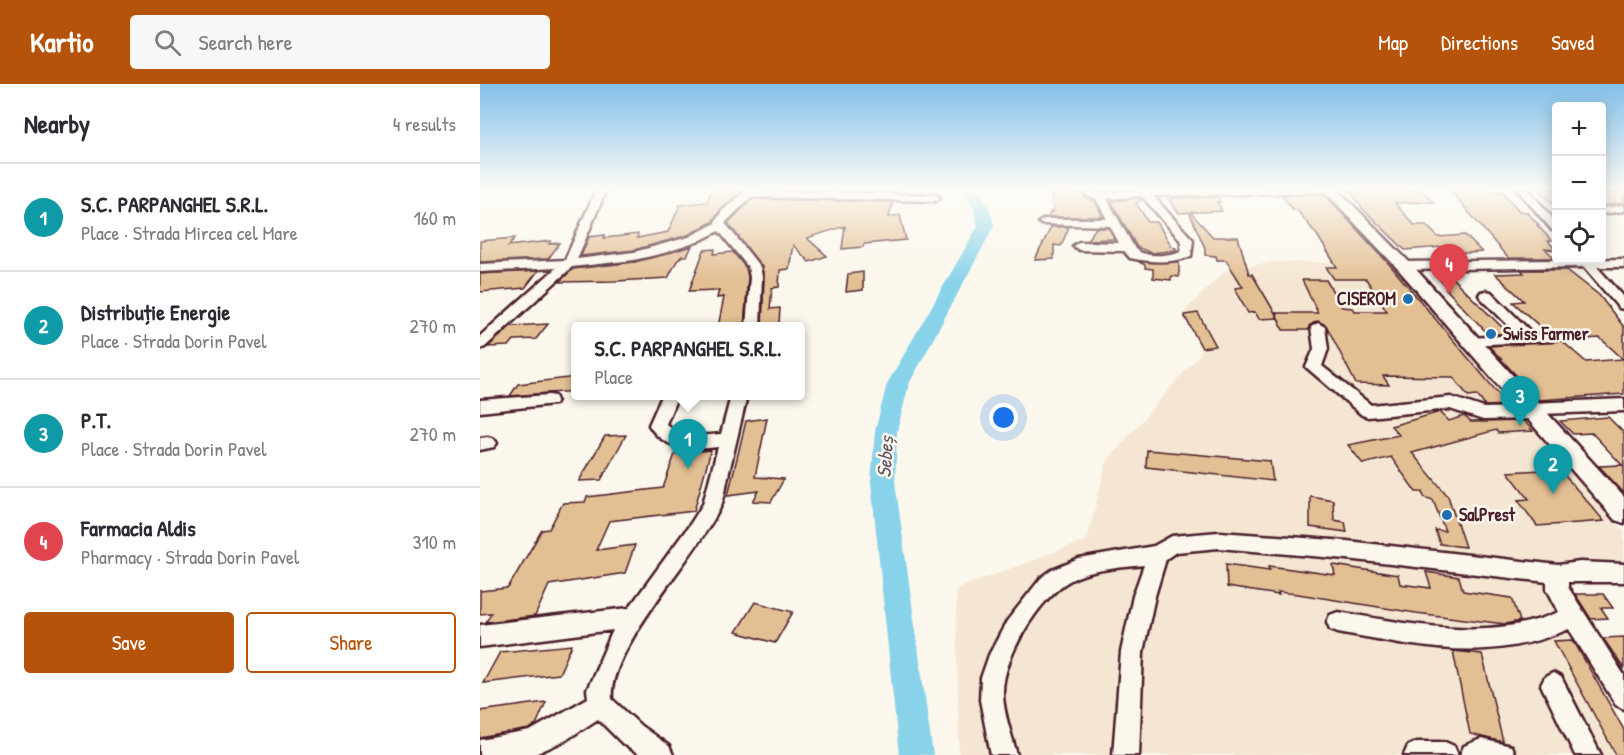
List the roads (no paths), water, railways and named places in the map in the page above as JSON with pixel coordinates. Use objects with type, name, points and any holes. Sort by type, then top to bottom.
[{"type":"main road","points":[[1359,219],[1404,266],[1624,513]]},
{"type":"street","points":[[480,344],[570,262],[588,219]]},
{"type":"street","points":[[721,219],[720,226],[754,267],[756,276],[753,322]]},
{"type":"street","points":[[1114,219],[1127,248],[1138,256],[1179,257],[1186,253],[1188,246],[1183,235],[1168,219]]},
{"type":"street","points":[[1045,222],[1116,223]]},
{"type":"street","points":[[480,268],[622,257],[659,250],[698,238],[720,226]]},
{"type":"street","points":[[1079,246],[1127,248]]},
{"type":"street","points":[[1404,266],[1552,262]]},
{"type":"street","points":[[1606,263],[1622,264]]},
{"type":"street","points":[[1588,264],[1624,305]]},
{"type":"street","points":[[1486,296],[1530,339]]},
{"type":"street","points":[[1318,327],[1321,349],[1314,367],[1368,411],[1451,403],[1483,414],[1624,405]]},
{"type":"street","points":[[1472,342],[1547,338]]},
{"type":"street","points":[[480,406],[549,400]]},
{"type":"street","points":[[660,755],[632,735],[600,704],[599,690],[617,643],[698,529],[712,504],[738,400]]},
{"type":"street","points":[[667,402],[657,425],[669,438],[681,443],[728,440]]},
{"type":"street","points":[[1004,755],[991,692],[994,666],[1004,645],[1028,610],[1060,576],[1098,564],[1158,554],[1172,544],[1219,540],[1347,550],[1558,574],[1580,571],[1624,573]]},
{"type":"street","points":[[1126,755],[1132,652],[1144,596],[1158,554]]},
{"type":"street","points":[[1558,574],[1557,589],[1624,697]]},
{"type":"street","points":[[1338,622],[1424,636],[1490,638],[1519,636],[1574,616]]},
{"type":"street","points":[[481,638],[634,617]]},
{"type":"street","points":[[1553,685],[1588,755]]},
{"type":"street","points":[[480,753],[532,743],[557,731],[600,704]]},
{"type":"street","points":[[1473,755],[1481,752],[1502,755]]},
{"type":"street","points":[[1417,755],[1445,755]]},
{"type":"waterway","name":"Sebeș","points":[[916,755],[883,482],[886,431],[898,384],[986,226],[985,219]]},
{"type":"place","name":"Farmacia Aldis","points":[[1449,294]]},
{"type":"place","name":"CISEROM","points":[[1408,299]]},
{"type":"place","name":"Swiss Farmer","points":[[1491,334]]},
{"type":"place","name":"P.T.","points":[[1520,426]]},
{"type":"place","name":"S.C. PARPANGHEL S.R.L.","points":[[688,469]]},
{"type":"place","name":"Distribuție Energie","points":[[1553,494]]},
{"type":"place","name":"SalPrest","points":[[1447,515]]}]
